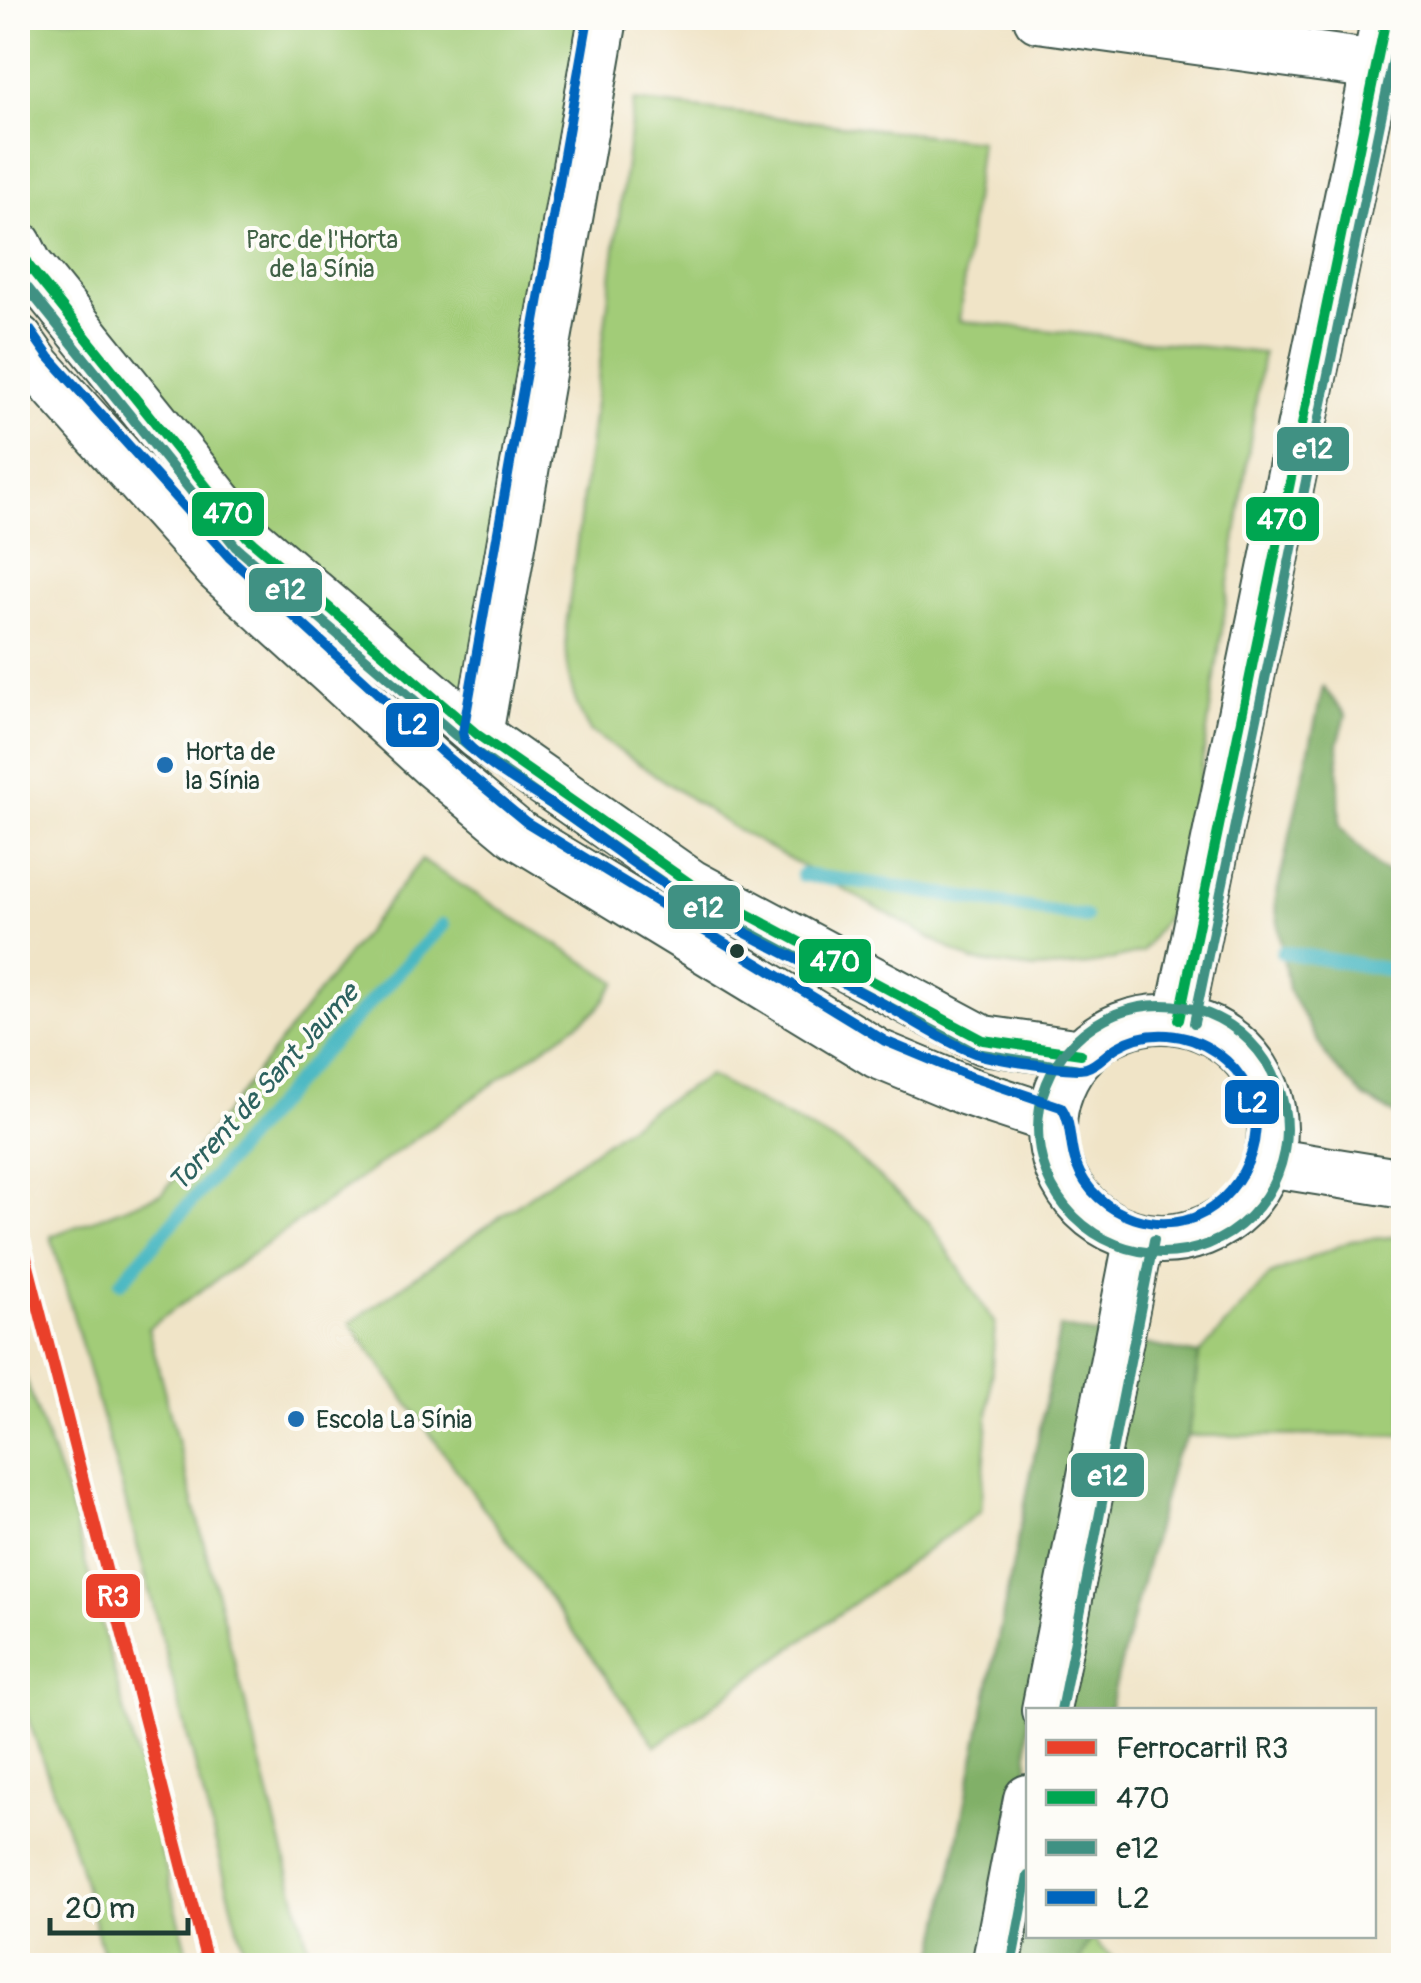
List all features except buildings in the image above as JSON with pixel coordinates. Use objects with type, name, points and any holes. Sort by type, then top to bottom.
[{"type":"street","points":[[478,735],[604,18]]},
{"type":"street","points":[[1038,18],[1376,65]]},
{"type":"street","points":[[1179,1020],[1386,18]]},
{"type":"street","points":[[18,245],[28,265],[247,537],[478,735],[691,884],[983,1040],[1081,1054]]},
{"type":"street","points":[[18,339],[37,366],[218,568],[419,752],[517,834],[878,1054],[966,1091],[1052,1119]]},
{"type":"street","points":[[1143,1020],[1179,1020],[1216,1032],[1245,1056],[1265,1088],[1273,1125],[1268,1162],[1253,1192],[1232,1215],[1203,1231],[1172,1239],[1139,1236],[1109,1226],[1084,1207],[1059,1166],[1052,1119],[1061,1084],[1081,1054],[1109,1032],[1143,1020]]},
{"type":"street","points":[[1268,1162],[1404,1184]]},
{"type":"street","points":[[1046,1708],[1139,1236]]},
{"type":"street","points":[[996,1966],[1026,1809]]},
{"type":"green space","name":"Parc de l'Horta de la Sínia","points":[[18,18],[603,18],[478,735],[247,537],[18,245]]},
{"type":"green space","points":[[634,101],[980,141],[959,321],[1263,353],[1183,893],[1142,952],[1089,965],[1035,969],[972,961],[732,827],[590,731],[570,681],[566,627]]},
{"type":"green space","points":[[1323,687],[1346,715],[1338,744],[1340,827],[1378,868],[1403,879],[1403,1119],[1364,1097],[1329,1061],[1288,989],[1275,902]]},
{"type":"green space","points":[[421,860],[617,982],[597,1010],[148,1328],[313,1965],[248,1965],[51,1236],[163,1193]]},
{"type":"green space","points":[[709,1076],[846,1148],[930,1223],[995,1324],[981,1511],[656,1746],[350,1323],[655,1107]]},
{"type":"green space","points":[[1403,1236],[1403,1435],[1188,1436],[1199,1355],[1270,1275],[1351,1241]]},
{"type":"green space","points":[[1060,1327],[1199,1355],[1188,1436],[1174,1458],[1110,1708],[1026,1708],[1026,1938],[1091,1938],[1077,1965],[933,1966]]},
{"type":"green space","points":[[18,1358],[69,1500],[191,1965],[106,1965],[77,1858],[18,1690]]},
{"type":"green space","points":[[1091,1938],[1124,1965],[1077,1966]]},
{"type":"waterway","name":"Torrent de Sant Jaume","points":[[802,875],[1085,917]]},
{"type":"waterway","name":"Torrent de Sant Jaume","points":[[121,1282],[305,1071],[443,925]]},
{"type":"waterway","name":"Torrent de Sant Jaume","points":[[1282,952],[1404,972]]},
{"type":"rail line","name":"R3","points":[[18,1227],[208,1966]]},
{"type":"transit line","name":"L2","points":[[30,330],[49,357],[229,557],[443,753],[526,822],[885,1041],[972,1077],[1061,1107],[1076,1164],[1085,1182],[1116,1210],[1154,1223],[1195,1217],[1213,1207],[1243,1172],[1256,1130],[1248,1089],[1217,1053],[1168,1035],[1129,1041],[1079,1069],[1017,1062],[970,1051],[704,909],[497,769],[465,742],[463,732],[588,18]]},
{"type":"transit line","name":"470","points":[[1179,1020],[1386,18]]},
{"type":"transit line","name":"e12","points":[[1194,1023],[1401,21]]},
{"type":"transit line","name":"470","points":[[18,245],[28,265],[247,537],[478,735],[691,884],[983,1040],[1081,1054]]},
{"type":"transit line","name":"e12","points":[[18,276],[236,547],[469,747],[684,897],[976,1053],[1079,1069]]},
{"type":"transit line","name":"e12","points":[[1162,1005],[1210,1014],[1250,1041],[1277,1081],[1286,1129],[1277,1177],[1250,1217],[1210,1244],[1162,1253],[1114,1244],[1074,1217],[1047,1177],[1038,1129],[1047,1081],[1074,1041],[1114,1014],[1162,1005]]},
{"type":"transit line","name":"e12","points":[[1061,1708],[1154,1240]]},
{"type":"transit line","name":"e12","points":[[1011,1966],[1026,1887]]},
{"type":"place","name":"Horta de la Sínia","points":[[165,765]]},
{"type":"place","name":"Escola La Sínia","points":[[296,1419]]}]
